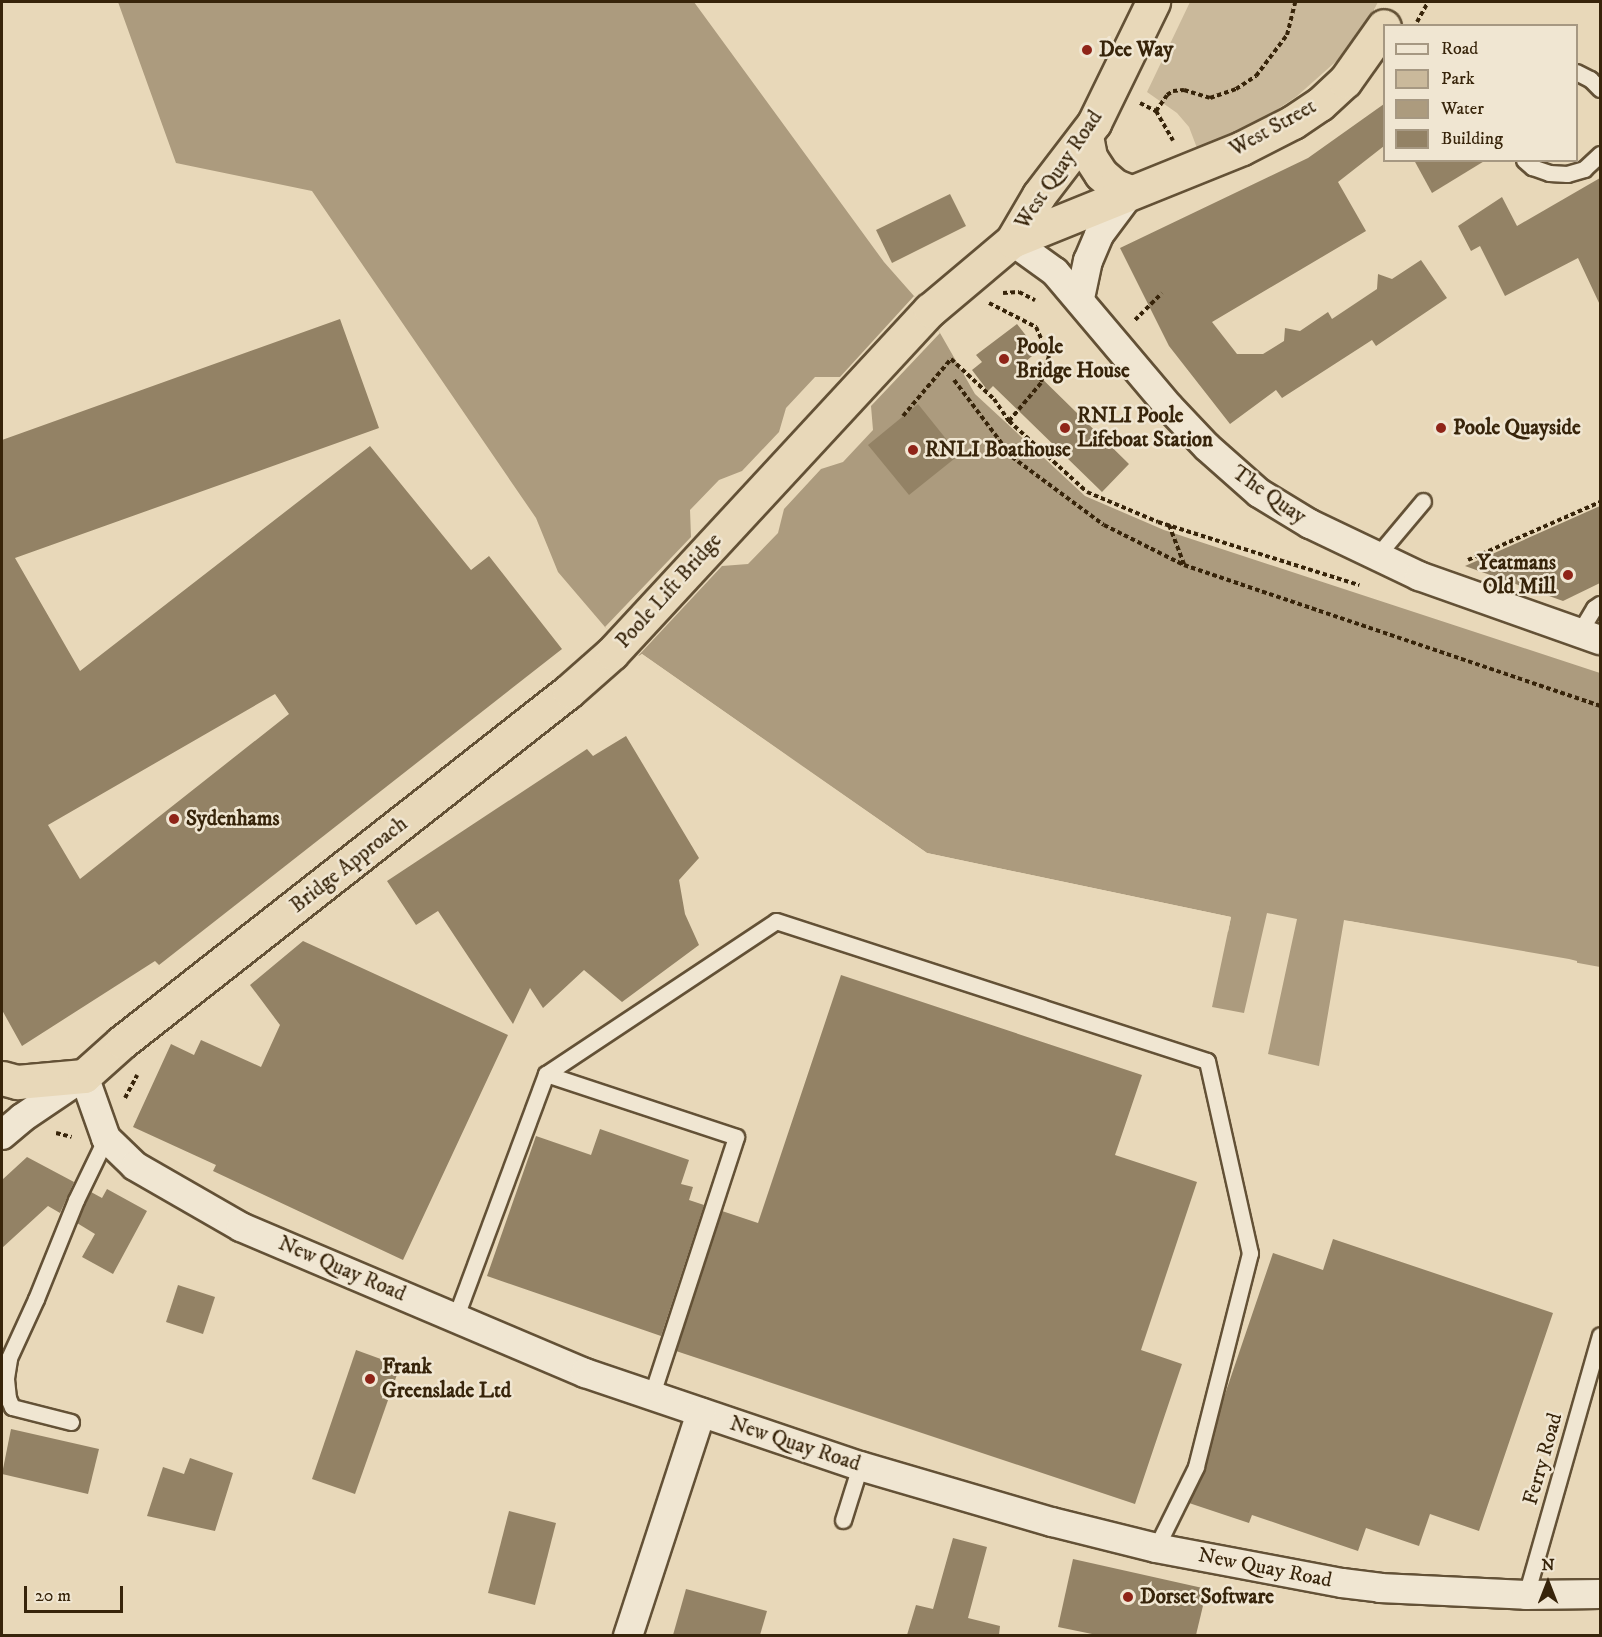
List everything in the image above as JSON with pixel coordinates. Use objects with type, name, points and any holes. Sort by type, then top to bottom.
[{"type":"highway","name":"West Quay Road","points":[[1012,241],[1038,195],[1086,136],[1153,2]]},
{"type":"highway","name":"West Street","points":[[1386,24],[1398,2]]},
{"type":"highway","name":"West Street","points":[[1012,241],[1242,148],[1293,122],[1320,104],[1345,81],[1383,29]]},
{"type":"highway","points":[[1086,136],[1090,157],[1101,174],[1115,186],[1131,192]]},
{"type":"highway","name":"Poole Lift Bridge","points":[[612,653],[930,310],[1012,241]]},
{"type":"highway","name":"Bridge Approach","points":[[84,1076],[122,1042],[569,691],[612,653]]},
{"type":"highway","points":[[2,1078],[17,1082],[84,1076]]},
{"type":"street","points":[[1080,298],[1088,261],[1099,235],[1131,192]]},
{"type":"street","name":"The Quay","points":[[1012,241],[1055,272],[1080,298],[1127,360],[1215,455],[1259,493],[1310,524],[1419,576],[1590,637]]},
{"type":"street","points":[[2,1135],[22,1118],[84,1076]]},
{"type":"street","name":"New Quay Road","points":[[84,1076],[106,1138],[135,1166],[241,1227],[456,1316],[585,1373],[651,1397],[860,1466],[1052,1522],[1156,1548],[1380,1588],[1526,1595],[1600,1594]]},
{"type":"street","points":[[628,1635],[701,1413]]},
{"type":"lane","points":[[1578,73],[1590,79],[1600,89]]},
{"type":"lane","points":[[1526,162],[1532,167],[1549,173],[1567,174],[1584,169],[1600,154]]},
{"type":"lane","points":[[1376,557],[1423,501]]},
{"type":"lane","points":[[1590,637],[1594,608],[1600,604]]},
{"type":"lane","points":[[456,1316],[546,1074],[776,921],[1207,1061],[1250,1253],[1196,1467],[1156,1548]]},
{"type":"lane","points":[[546,1074],[736,1137],[651,1397]]},
{"type":"lane","points":[[71,1422],[12,1407],[8,1398],[6,1378],[9,1358],[36,1299],[76,1200],[106,1138]]},
{"type":"lane","name":"Ferry Road","points":[[1526,1595],[1600,1335]]},
{"type":"lane","points":[[843,1520],[860,1466]]},
{"type":"path","points":[[1156,111],[1167,95],[1173,91],[1184,90],[1210,98],[1236,89],[1256,76],[1287,35],[1295,2]]},
{"type":"path","points":[[1416,24],[1428,2]]},
{"type":"path","points":[[997,293],[1019,292],[1060,312],[1080,298]]},
{"type":"path","points":[[903,416],[951,359],[994,399],[1009,421]]},
{"type":"path","points":[[954,380],[1012,457],[1104,525],[1184,565],[1600,706]]},
{"type":"path","points":[[1419,576],[1453,566],[1600,502]]},
{"type":"path","points":[[1169,525],[1184,565]]},
{"type":"green space","points":[[1190,2],[1378,2],[1366,25],[1341,57],[1296,97],[1266,117],[1197,148],[1189,127],[1177,113],[1147,92]]},
{"type":"water","points":[[118,2],[694,2],[884,262],[914,296],[940,333],[975,394],[1085,496],[1164,530],[1600,673],[1600,967],[1344,920],[1319,1066],[1268,1054],[1297,919],[1267,913],[1244,1013],[1212,1007],[1231,917],[927,853],[642,654],[639,656],[605,627],[558,572],[536,518],[312,191],[176,163]]},
{"type":"pier","points":[[914,296],[940,333],[871,406],[873,430],[843,462],[821,469],[784,509],[778,533],[748,564],[722,566],[638,656],[605,627],[691,537],[690,510],[719,480],[742,471],[779,432],[786,408],[815,377],[840,377]]},
{"type":"pier","points":[[642,654],[786,755],[785,758],[639,656]]},
{"type":"pier","points":[[803,767],[927,853],[1231,917],[1228,932],[1225,931],[1228,919],[940,861],[926,856],[801,769]]},
{"type":"pier","points":[[1349,921],[1569,959],[1577,961],[1577,964],[1349,923]]},
{"type":"building","points":[[1383,105],[1383,147],[1338,182],[1366,231],[1212,322],[1237,354],[1263,354],[1284,341],[1285,328],[1300,331],[1328,312],[1332,319],[1377,289],[1378,274],[1392,279],[1421,260],[1447,298],[1376,346],[1372,340],[1282,398],[1276,390],[1230,424],[1169,346],[1120,248],[1308,158]]},
{"type":"building","points":[[1415,162],[1483,162],[1432,193]]},
{"type":"building","points":[[1600,178],[1600,305],[1578,258],[1505,296],[1480,246],[1471,251],[1458,226],[1502,197],[1517,226]]},
{"type":"building","points":[[950,194],[966,226],[892,263],[876,230]]},
{"type":"building","name":"Sydenhams","points":[[340,319],[379,428],[15,558],[80,671],[370,446],[471,570],[489,556],[562,649],[159,965],[155,961],[22,1046],[2,1010],[2,440]],"holes":[[[275,694],[289,714],[80,879],[48,825]]]},
{"type":"building","points":[[1017,324],[1038,351],[1025,362],[1129,464],[1102,492],[993,386],[988,391],[972,370],[982,362],[976,355]]},
{"type":"building","name":"RNLI Boathouse","points":[[918,404],[959,455],[909,495],[868,445]]},
{"type":"building","points":[[1600,506],[1600,583],[1563,601],[1465,566]]},
{"type":"building","points":[[626,736],[699,858],[679,880],[685,914],[699,945],[622,1002],[584,970],[543,1008],[530,988],[513,1024],[438,911],[416,925],[387,881],[587,749],[593,756]]},
{"type":"building","points":[[303,941],[508,1035],[403,1260],[213,1171],[216,1165],[133,1127],[171,1044],[194,1055],[201,1040],[261,1067],[280,1025],[250,985]]},
{"type":"building","points":[[841,975],[1142,1075],[1115,1155],[1197,1182],[1141,1350],[1182,1364],[1135,1504],[676,1351],[722,1211],[758,1223]]},
{"type":"building","points":[[600,1129],[689,1160],[681,1184],[693,1187],[689,1200],[704,1205],[661,1336],[487,1276],[536,1136],[591,1155]]},
{"type":"building","points":[[27,1157],[74,1182],[60,1213],[48,1206],[2,1248],[2,1180]]},
{"type":"building","points":[[107,1189],[147,1211],[113,1274],[82,1257],[95,1234],[77,1223],[91,1192],[102,1198]]},
{"type":"building","points":[[1333,1239],[1553,1313],[1479,1531],[1430,1514],[1419,1546],[1366,1528],[1358,1551],[1252,1515],[1249,1523],[1189,1503],[1205,1470],[1223,1400],[1273,1253],[1323,1270]]},
{"type":"building","points":[[178,1285],[215,1297],[203,1334],[166,1322]]},
{"type":"building","points":[[356,1350],[400,1366],[355,1494],[312,1479]]},
{"type":"building","points":[[11,1429],[99,1449],[88,1494],[2,1474]]},
{"type":"building","points":[[190,1458],[233,1473],[215,1531],[147,1516],[163,1467],[184,1474]]},
{"type":"building","points":[[509,1511],[556,1523],[535,1605],[488,1593]]},
{"type":"building","points":[[953,1538],[987,1547],[968,1618],[1000,1626],[999,1635],[907,1635],[916,1605],[933,1609]]},
{"type":"building","points":[[1073,1559],[1207,1589],[1196,1635],[1097,1635],[1058,1627]]},
{"type":"building","points":[[686,1589],[767,1611],[760,1635],[673,1635]]},
{"type":"place","name":"Dee Way","points":[[1087,50]]},
{"type":"place","name":"Poole Bridge House","points":[[1004,359]]},
{"type":"place","name":"RNLI Poole Lifeboat Station","points":[[1065,428]]},
{"type":"place","name":"Poole Quayside","points":[[1441,428]]},
{"type":"place","name":"RNLI Boathouse","points":[[913,450]]},
{"type":"place","name":"Yeatmans Old Mill","points":[[1568,575]]},
{"type":"place","name":"Sydenhams","points":[[174,819]]},
{"type":"place","name":"Frank Greenslade Ltd","points":[[370,1379]]},
{"type":"place","name":"Dorset Software","points":[[1128,1597]]}]
